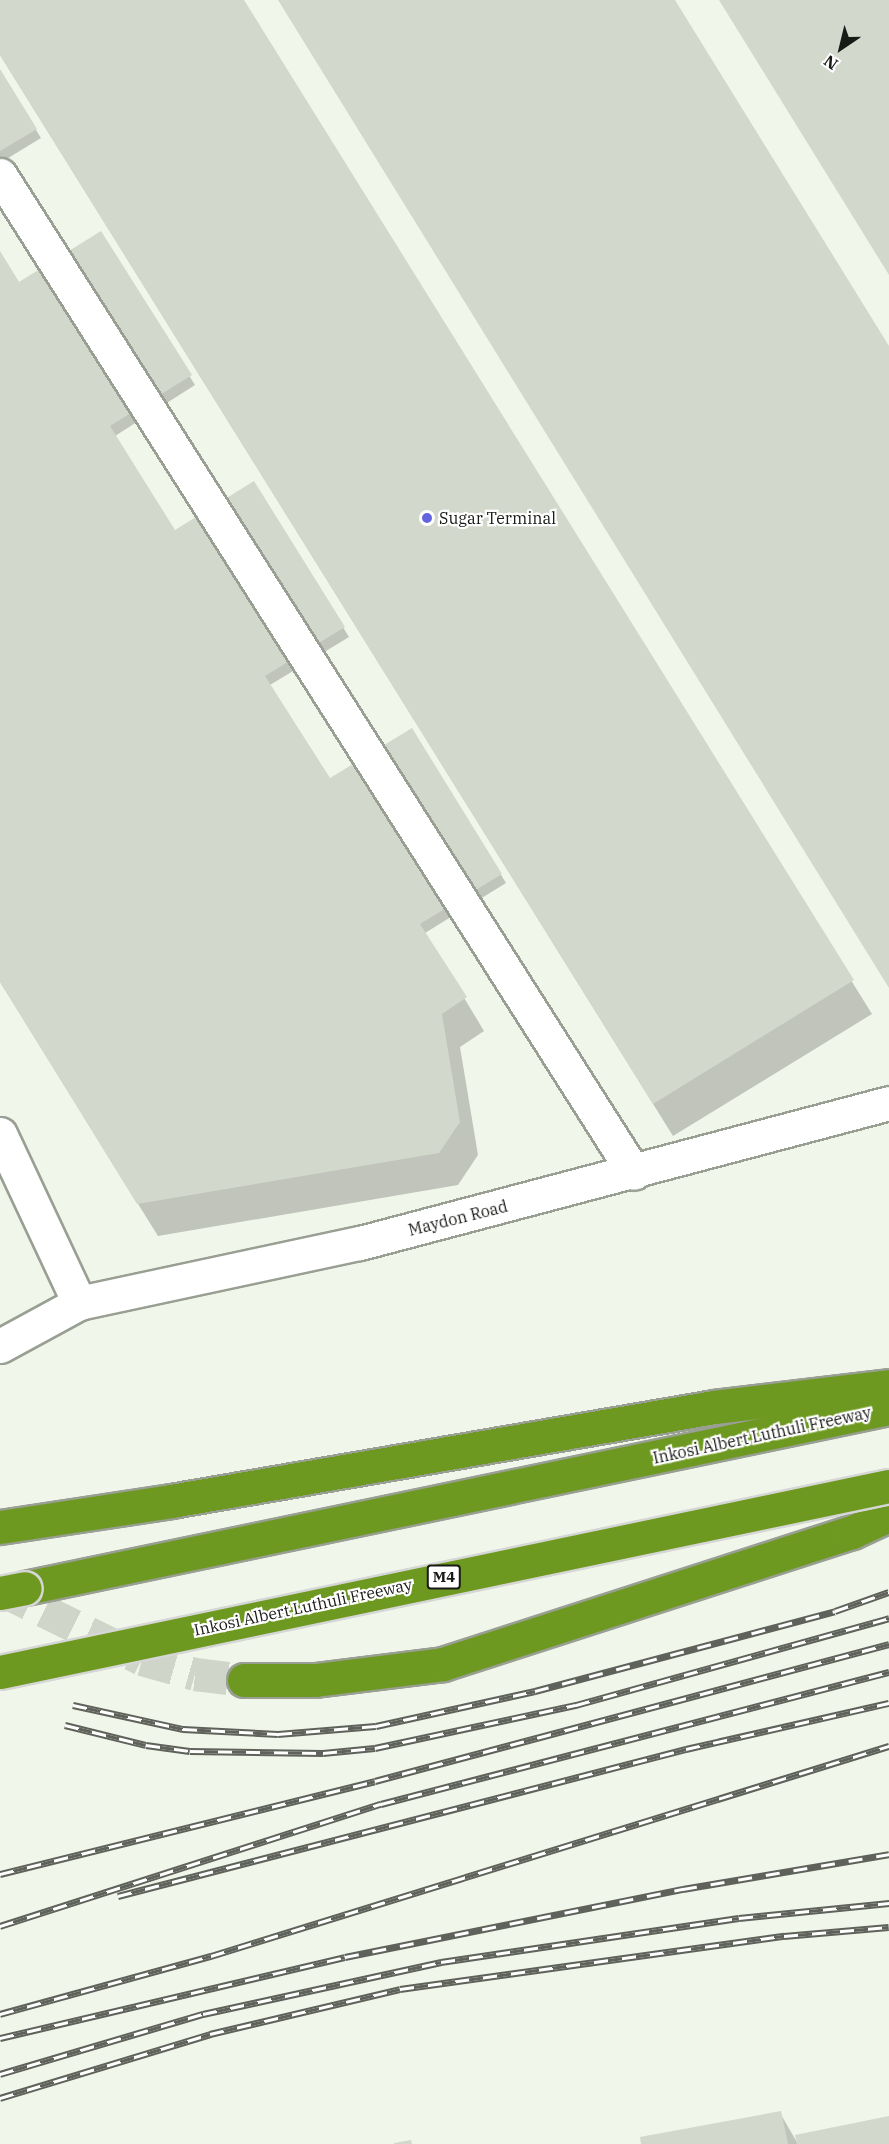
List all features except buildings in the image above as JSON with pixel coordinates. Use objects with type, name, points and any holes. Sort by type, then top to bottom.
[{"type":"highway","points":[[0,1527],[171,1501],[714,1407],[889,1386]]},
{"type":"highway","name":"Inkosi Albert Luthuli Freeway","points":[[0,1593],[889,1408]]},
{"type":"highway","name":"Inkosi Albert Luthuli Freeway","points":[[0,1672],[889,1486]]},
{"type":"highway","points":[[244,1680],[315,1680],[443,1664],[852,1532],[889,1515]]},
{"type":"street","points":[[0,175],[634,1173]]},
{"type":"street","name":"Maydon Road","points":[[0,1346],[14,1333],[79,1303],[360,1243],[634,1173],[889,1103]]},
{"type":"street","points":[[0,1134],[79,1303]]},
{"type":"tunnel","points":[[0,1589],[142,1659],[195,1674],[244,1680]]},
{"type":"railway","points":[[73,1705],[183,1729],[278,1734],[376,1726],[535,1691],[835,1611],[889,1592]]},
{"type":"railway","points":[[65,1725],[146,1745],[190,1751],[323,1753],[375,1748],[576,1705],[889,1618]]},
{"type":"railway","points":[[0,1874],[375,1781],[889,1644]]},
{"type":"railway","points":[[0,1926],[381,1804],[889,1672]]},
{"type":"railway","points":[[118,1896],[686,1749],[889,1703]]},
{"type":"railway","points":[[0,2014],[211,1956],[889,1746]]},
{"type":"railway","points":[[0,2038],[345,1957],[683,1889],[889,1854]]},
{"type":"railway","points":[[0,2074],[203,2014],[441,1962],[739,1918],[889,1903]]},
{"type":"railway","points":[[0,2098],[210,2034],[400,1989],[784,1936],[889,1927]]},
{"type":"place","name":"Sugar Terminal","points":[[427,518]]}]
